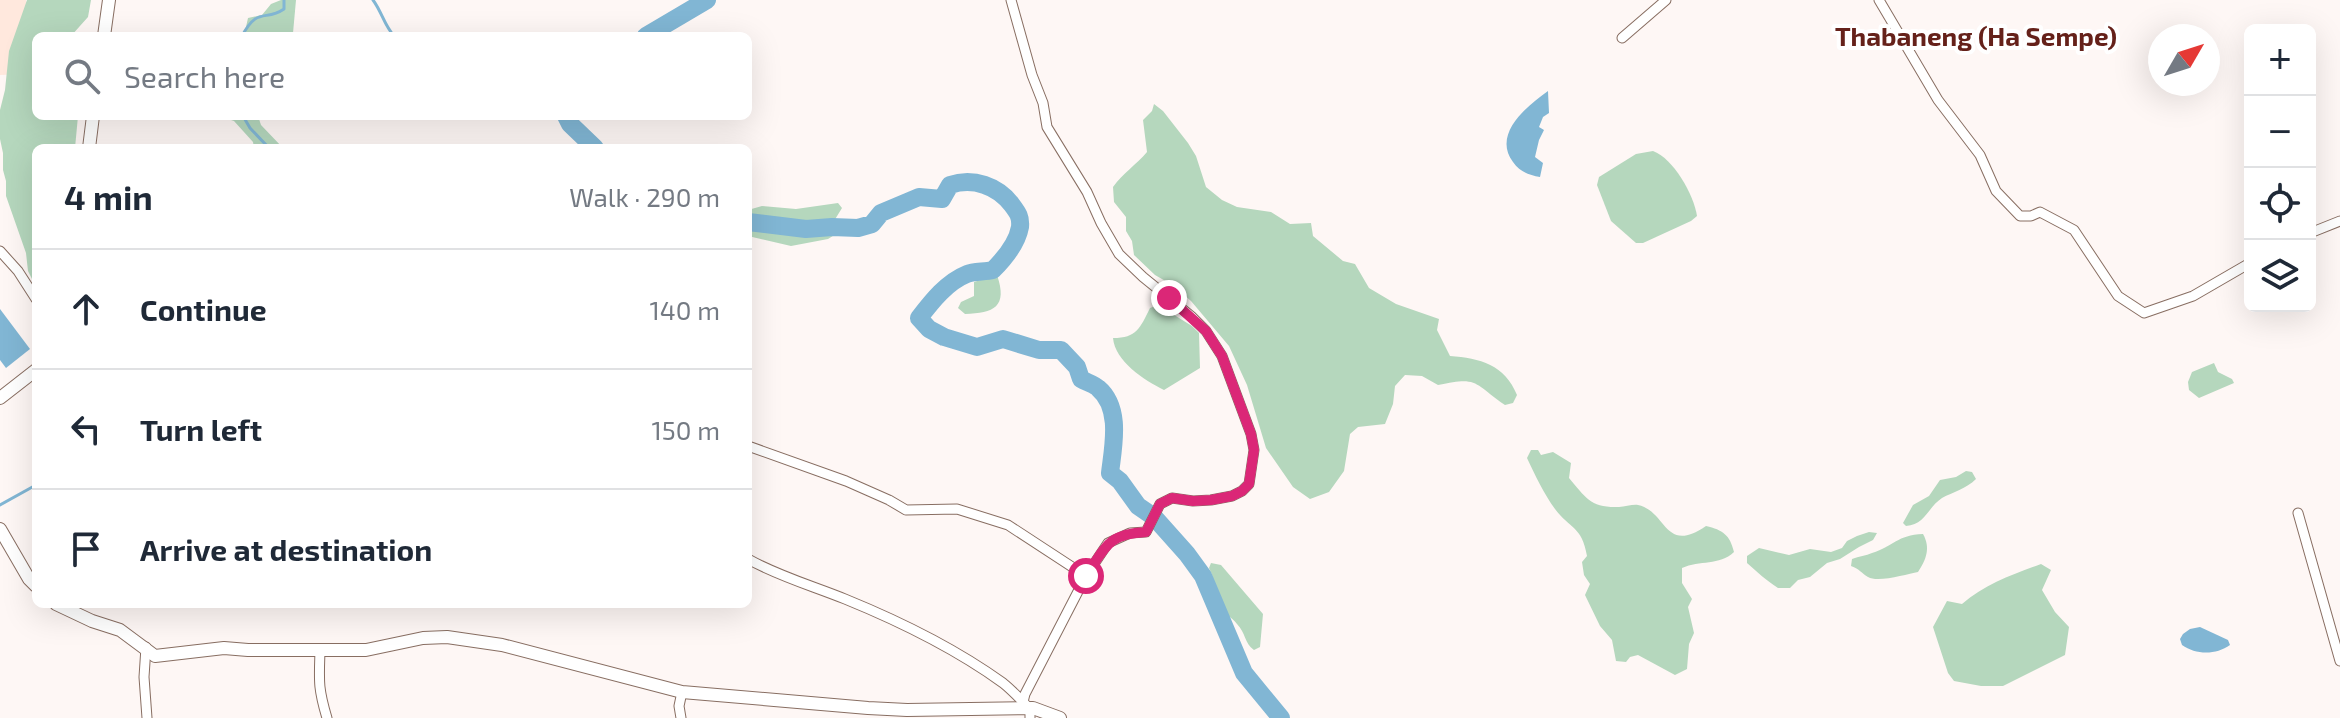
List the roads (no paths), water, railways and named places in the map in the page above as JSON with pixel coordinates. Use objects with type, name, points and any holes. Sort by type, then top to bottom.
[{"type":"street","points":[[105,32],[109,0]]},
{"type":"street","points":[[1011,0],[1043,103],[1047,127],[1087,192],[1119,254],[1206,331],[1222,356],[1254,450],[1249,484],[1242,491],[1211,500],[1172,498],[1160,504],[1146,532],[1130,533],[1108,543],[1086,576],[1025,694],[1028,710]]},
{"type":"street","points":[[1622,38],[1666,0]]},
{"type":"street","points":[[1879,0],[1938,100],[1980,155],[1996,191],[2020,216],[2040,212],[2074,230],[2118,296],[2144,313],[2193,296],[2244,266]]},
{"type":"street","points":[[90,144],[92,120]]},
{"type":"street","points":[[2316,231],[2340,221]]},
{"type":"street","points":[[0,251],[32,293]]},
{"type":"street","points":[[0,398],[32,373]]},
{"type":"street","points":[[752,447],[846,481],[906,510],[957,509],[1008,525],[1086,576]]},
{"type":"street","points":[[2298,513],[2340,661]]},
{"type":"street","points":[[0,529],[32,581]]},
{"type":"street","points":[[752,561],[858,604],[931,640],[1004,684],[1028,710]]},
{"type":"street","points":[[62,608],[120,630],[155,656],[224,648],[366,650],[423,638],[447,637],[514,648],[682,692],[907,710],[1028,710],[1060,718]]},
{"type":"street","points":[[146,647],[144,677],[147,718]]},
{"type":"street","points":[[320,651],[319,692],[327,718]]},
{"type":"street","points":[[681,718],[679,706],[682,692]]},
{"type":"water","points":[[1548,91],[1549,113],[1543,117],[1539,127],[1544,130],[1535,157],[1543,163],[1540,177],[1525,172],[1513,162],[1507,141],[1509,131],[1522,113]]},
{"type":"water","points":[[0,309],[30,349],[6,368],[0,360]]},
{"type":"water","points":[[2200,627],[2228,640],[2230,645],[2219,651],[2206,652],[2193,651],[2182,645],[2180,639],[2183,634]]},
{"type":"waterway","points":[[245,32],[257,18],[284,9],[284,0]]},
{"type":"waterway","points":[[373,0],[391,32]]},
{"type":"waterway","points":[[653,32],[707,0]]},
{"type":"waterway","points":[[245,120],[265,144]]},
{"type":"waterway","points":[[568,120],[591,144]]},
{"type":"waterway","points":[[752,222],[806,229],[858,228],[872,224],[881,213],[919,197],[942,199],[950,185],[967,182],[992,188],[1006,198],[1020,220],[1010,251],[993,270],[970,273],[946,287],[919,318],[929,329],[944,337],[977,347],[1003,339],[1039,350],[1061,350],[1077,367],[1081,379],[1106,396],[1114,428],[1110,473],[1120,481],[1138,506],[1154,517],[1203,576],[1244,673],[1281,718]]},
{"type":"waterway","points":[[0,505],[32,487]]},
{"type":"district","name":"Thabaneng (Ha Sempe)","points":[[1976,35]]}]
